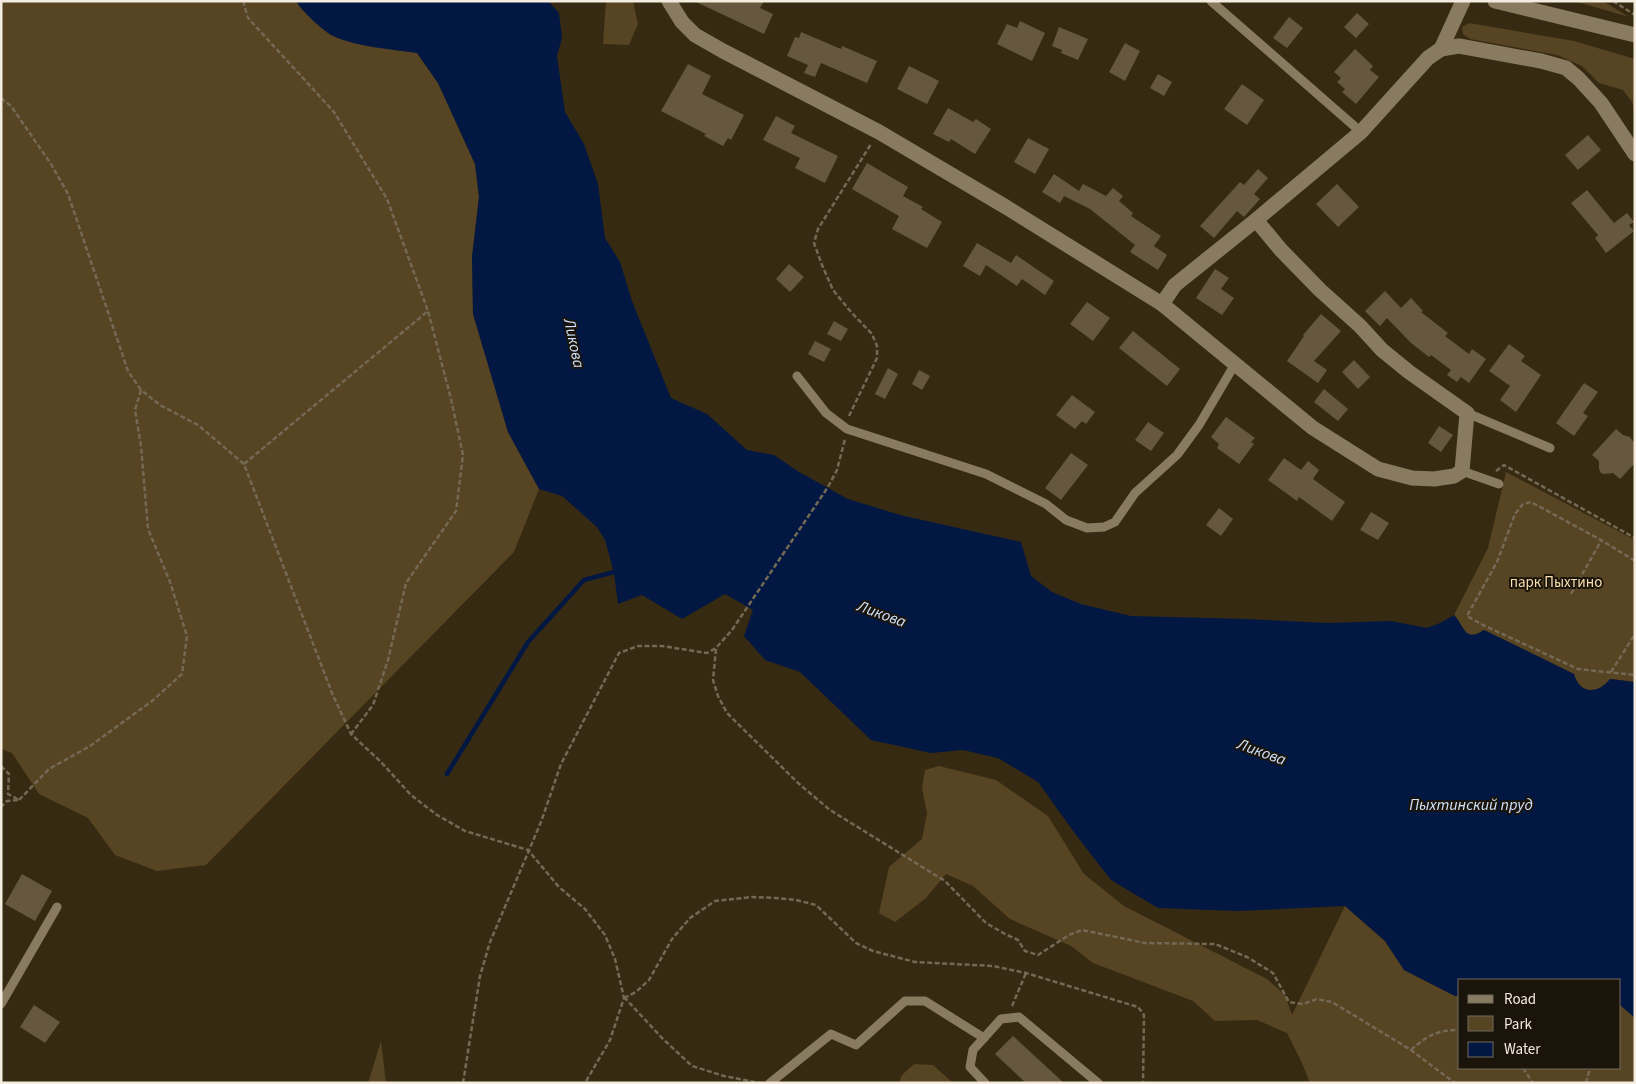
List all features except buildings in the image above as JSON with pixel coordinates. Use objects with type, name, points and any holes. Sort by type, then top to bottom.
[{"type":"street","points":[[668,1],[682,22],[695,35],[879,132],[1006,207],[1162,304],[1313,428],[1378,469],[1419,479],[1454,476],[1462,471],[1467,413],[1409,372],[1382,350],[1360,326],[1320,290],[1281,250],[1256,220]]},
{"type":"street","points":[[1441,49],[1463,1]]},
{"type":"street","points":[[1495,1],[1635,36]]},
{"type":"street","points":[[1162,304],[1175,284],[1256,220],[1361,132],[1428,58],[1441,49],[1458,46],[1541,61],[1566,68],[1601,104],[1635,154]]},
{"type":"lane","points":[[1211,1],[1361,132]]},
{"type":"lane","points":[[797,376],[826,413],[847,429],[986,474],[1046,504],[1066,520],[1087,528],[1104,527],[1115,522],[1134,493],[1177,455],[1199,425],[1235,364]]},
{"type":"lane","points":[[1467,413],[1550,448]]},
{"type":"lane","points":[[1462,471],[1499,484]]},
{"type":"lane","points":[[1,1004],[57,907]]},
{"type":"lane","points":[[770,1083],[831,1034],[856,1045],[905,1001],[925,1000],[984,1038]]},
{"type":"lane","points":[[985,1083],[970,1067],[974,1050],[1001,1019],[1019,1017],[1098,1083]]},
{"type":"path","points":[[243,1],[248,18],[334,112],[387,199],[428,311],[451,398],[463,455],[456,511],[406,583],[388,660],[373,706],[351,734]]},
{"type":"path","points":[[1613,1],[1635,15]]},
{"type":"path","points":[[1,98],[10,106],[46,156],[68,194],[128,371],[140,390],[160,405],[198,425],[244,464],[332,693],[351,734],[381,762],[411,795],[437,815],[465,831],[528,850],[559,887],[585,909],[605,935],[615,959],[624,998],[692,1066],[724,1076],[760,1083]]},
{"type":"path","points":[[463,1083],[480,976],[490,942],[541,822],[561,764],[619,653],[638,646],[662,646],[708,653],[716,648],[732,630],[838,470],[850,413],[877,358],[877,346],[872,334],[850,312],[833,290],[814,243],[818,229],[879,132]]},
{"type":"path","points":[[244,464],[428,311]]},
{"type":"path","points":[[1,807],[6,801],[19,800],[49,769],[90,746],[152,701],[182,674],[187,636],[170,582],[148,529],[141,446],[135,410],[140,390]]},
{"type":"path","points":[[1484,479],[1504,464],[1635,538]]},
{"type":"path","points":[[1635,561],[1602,540],[1531,502],[1523,504],[1515,514],[1497,562],[1467,616],[1578,669],[1635,675]]},
{"type":"path","points":[[1571,594],[1602,540]]},
{"type":"path","points":[[1611,672],[1635,634]]},
{"type":"path","points":[[716,648],[713,680],[718,696],[727,712],[798,783],[830,810],[945,881],[986,922],[1018,940],[1025,951],[1038,954],[1069,935],[1082,930],[1146,943],[1215,944],[1247,957],[1274,974],[1289,1002],[1303,1004],[1317,999],[1332,1002],[1411,1050],[1455,1083]]},
{"type":"path","points":[[1,766],[9,774],[8,794],[19,800]]},
{"type":"path","points":[[585,1083],[610,1040],[624,998],[636,992],[649,980],[672,940],[690,918],[715,901],[752,897],[796,900],[816,905],[856,942],[873,951],[915,962],[993,966],[1026,973],[1138,1006],[1144,1015],[1143,1083]]},
{"type":"path","points":[[1006,1018],[1026,973]]},
{"type":"path","points":[[1411,1050],[1426,1037],[1447,1030],[1458,1030]]},
{"type":"path","points":[[1525,1069],[1533,1083]]},
{"type":"path","points":[[1586,1083],[1590,1069]]},
{"type":"green space","points":[[1,1],[296,1],[302,10],[371,46],[417,53],[438,83],[475,164],[479,197],[472,257],[473,314],[508,432],[539,489],[514,552],[206,865],[157,871],[115,855],[88,818],[39,794],[12,753],[1,749]]},
{"type":"green space","points":[[606,1],[633,1],[638,24],[629,45],[603,44]]},
{"type":"green space","points":[[1574,1],[1603,1],[1629,17]]},
{"type":"green space","points":[[1469,23],[1574,41],[1635,59],[1635,110],[1632,102],[1623,90],[1599,83],[1582,66],[1557,55],[1470,39],[1463,34],[1462,27]]},
{"type":"green space","name":"парк Пыхтино","points":[[1506,472],[1635,540],[1635,682],[1611,679],[1601,688],[1595,690],[1585,689],[1580,686],[1574,674],[1484,630],[1478,634],[1469,634],[1463,629],[1454,615],[1488,548]]},
{"type":"green space","points":[[939,766],[996,780],[1048,816],[1084,874],[1124,906],[1267,979],[1285,995],[1292,1015],[1345,906],[1385,941],[1404,970],[1458,996],[1458,1069],[1621,1069],[1621,1006],[1635,1018],[1635,1083],[1310,1083],[1287,1033],[1257,1020],[1215,1021],[1193,1001],[1093,963],[1071,946],[1010,919],[973,886],[946,874],[926,898],[895,922],[879,913],[889,867],[922,839],[927,813],[922,788],[925,770]]},
{"type":"green space","points":[[381,1041],[386,1083],[368,1083]]},
{"type":"green space","points":[[914,1064],[933,1065],[953,1083],[899,1083],[902,1075]]},
{"type":"water","name":"Пыхтинский пруд","points":[[296,1],[548,1],[559,13],[562,38],[557,56],[565,112],[584,144],[598,184],[605,238],[620,262],[632,301],[671,398],[707,414],[747,450],[774,455],[799,472],[848,499],[900,515],[1021,542],[1031,576],[1052,592],[1081,604],[1131,616],[1328,623],[1391,621],[1427,628],[1454,615],[1469,634],[1478,634],[1484,630],[1574,674],[1580,686],[1585,689],[1595,690],[1600,688],[1610,679],[1635,682],[1635,1018],[1621,1006],[1621,979],[1458,979],[1458,996],[1455,996],[1404,970],[1385,941],[1345,906],[1238,911],[1158,908],[1111,880],[1038,782],[998,758],[963,750],[931,753],[871,740],[800,672],[765,660],[744,636],[753,610],[725,594],[682,619],[642,595],[618,604],[614,573],[605,540],[597,527],[562,496],[539,489],[508,432],[473,314],[472,257],[479,197],[475,164],[438,83],[417,53],[385,49],[342,40],[324,30]]},
{"type":"waterway","points":[[447,774],[528,642],[584,580],[618,571]]},
{"type":"water label","name":"Ликова","points":[[575,343]]},
{"type":"water label","name":"Ликова","points":[[882,613]]},
{"type":"water label","name":"Ликова","points":[[1262,751]]}]
